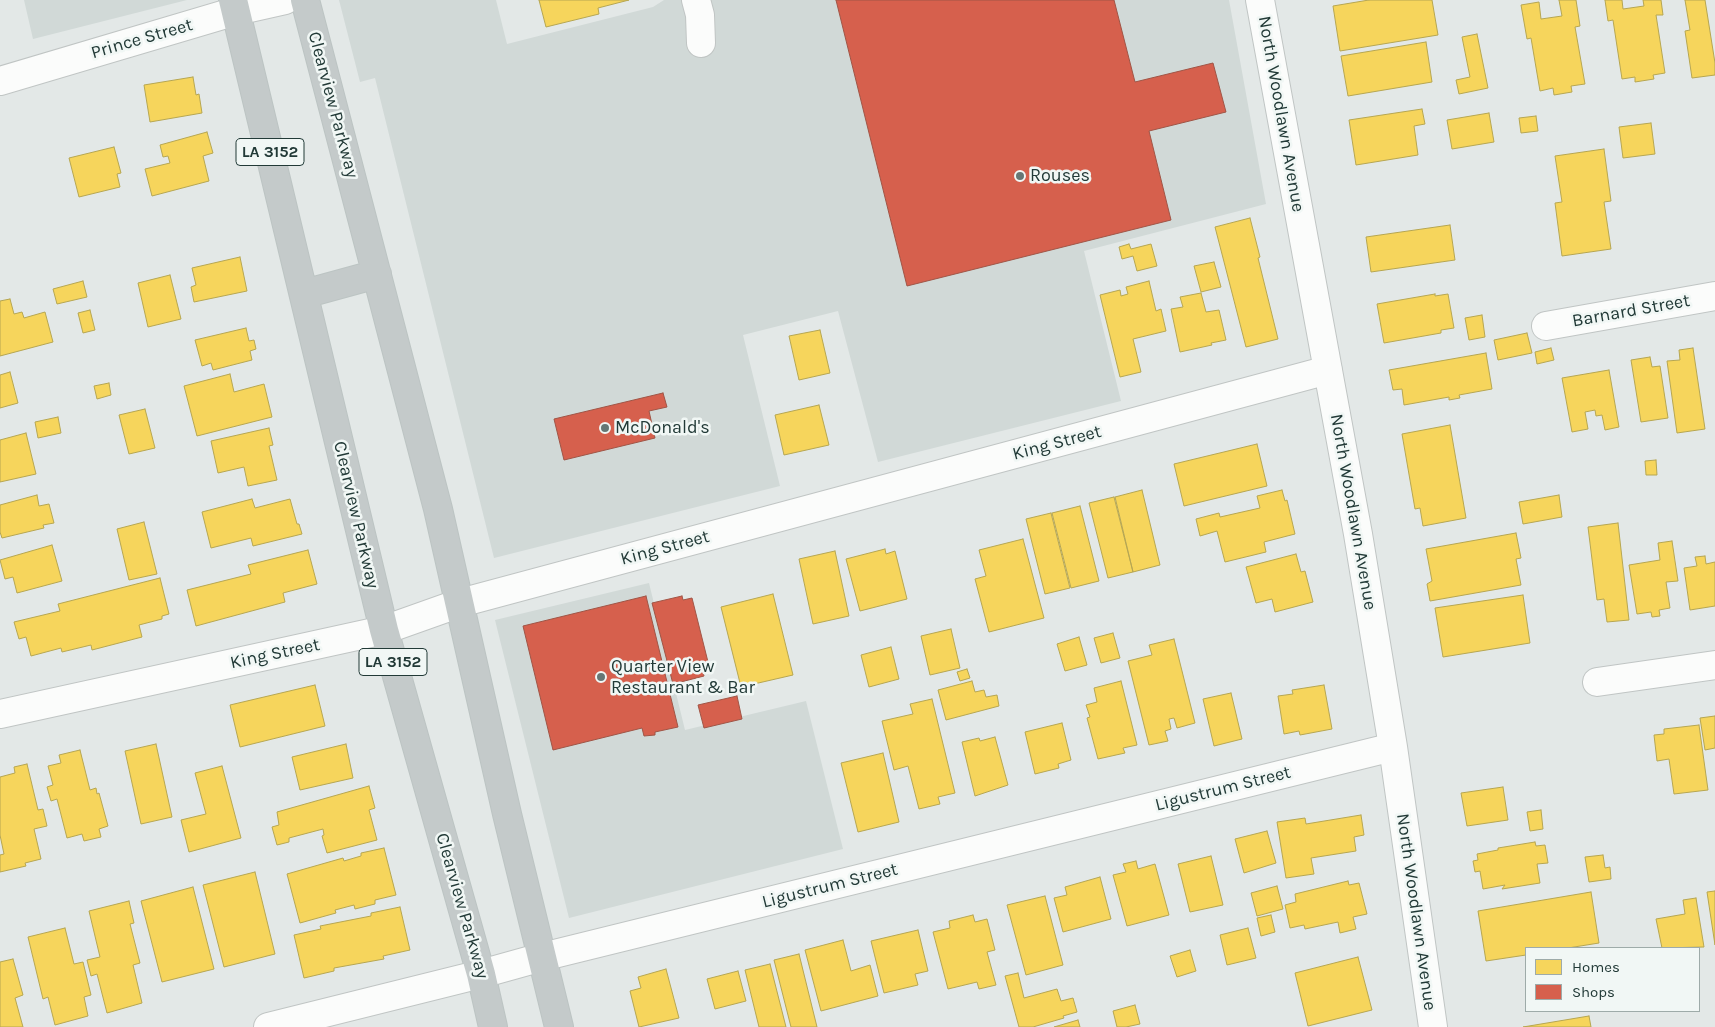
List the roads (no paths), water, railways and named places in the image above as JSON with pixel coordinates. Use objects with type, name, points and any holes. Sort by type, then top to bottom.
[{"type":"highway","name":"Clearview Parkway","points":[[306,0],[438,509],[507,814],[559,1027]]},
{"type":"highway","name":"Clearview Parkway","points":[[234,6],[384,630],[481,974],[493,1027]]},
{"type":"highway","points":[[304,294],[377,274]]},
{"type":"street","name":"Prince Street","points":[[0,81],[234,6],[285,0]]},
{"type":"street","points":[[696,0],[700,15],[701,43]]},
{"type":"street","name":"North Woodlawn Avenue","points":[[1260,0],[1358,534],[1393,747],[1433,1027]]},
{"type":"street","name":"Barnard Street","points":[[1546,326],[1715,296]]},
{"type":"street","name":"King Street","points":[[0,714],[384,630],[460,603],[1328,370]]},
{"type":"street","points":[[1596,682],[1715,665]]},
{"type":"street","name":"Ligustrum Street","points":[[268,1027],[542,957],[1393,747]]},
{"type":"place","name":"Rouses","points":[[1020,176]]},
{"type":"place","name":"McDonald's","points":[[605,428]]},
{"type":"place","name":"Quarter View Restaurant & Bar","points":[[601,677]]}]
